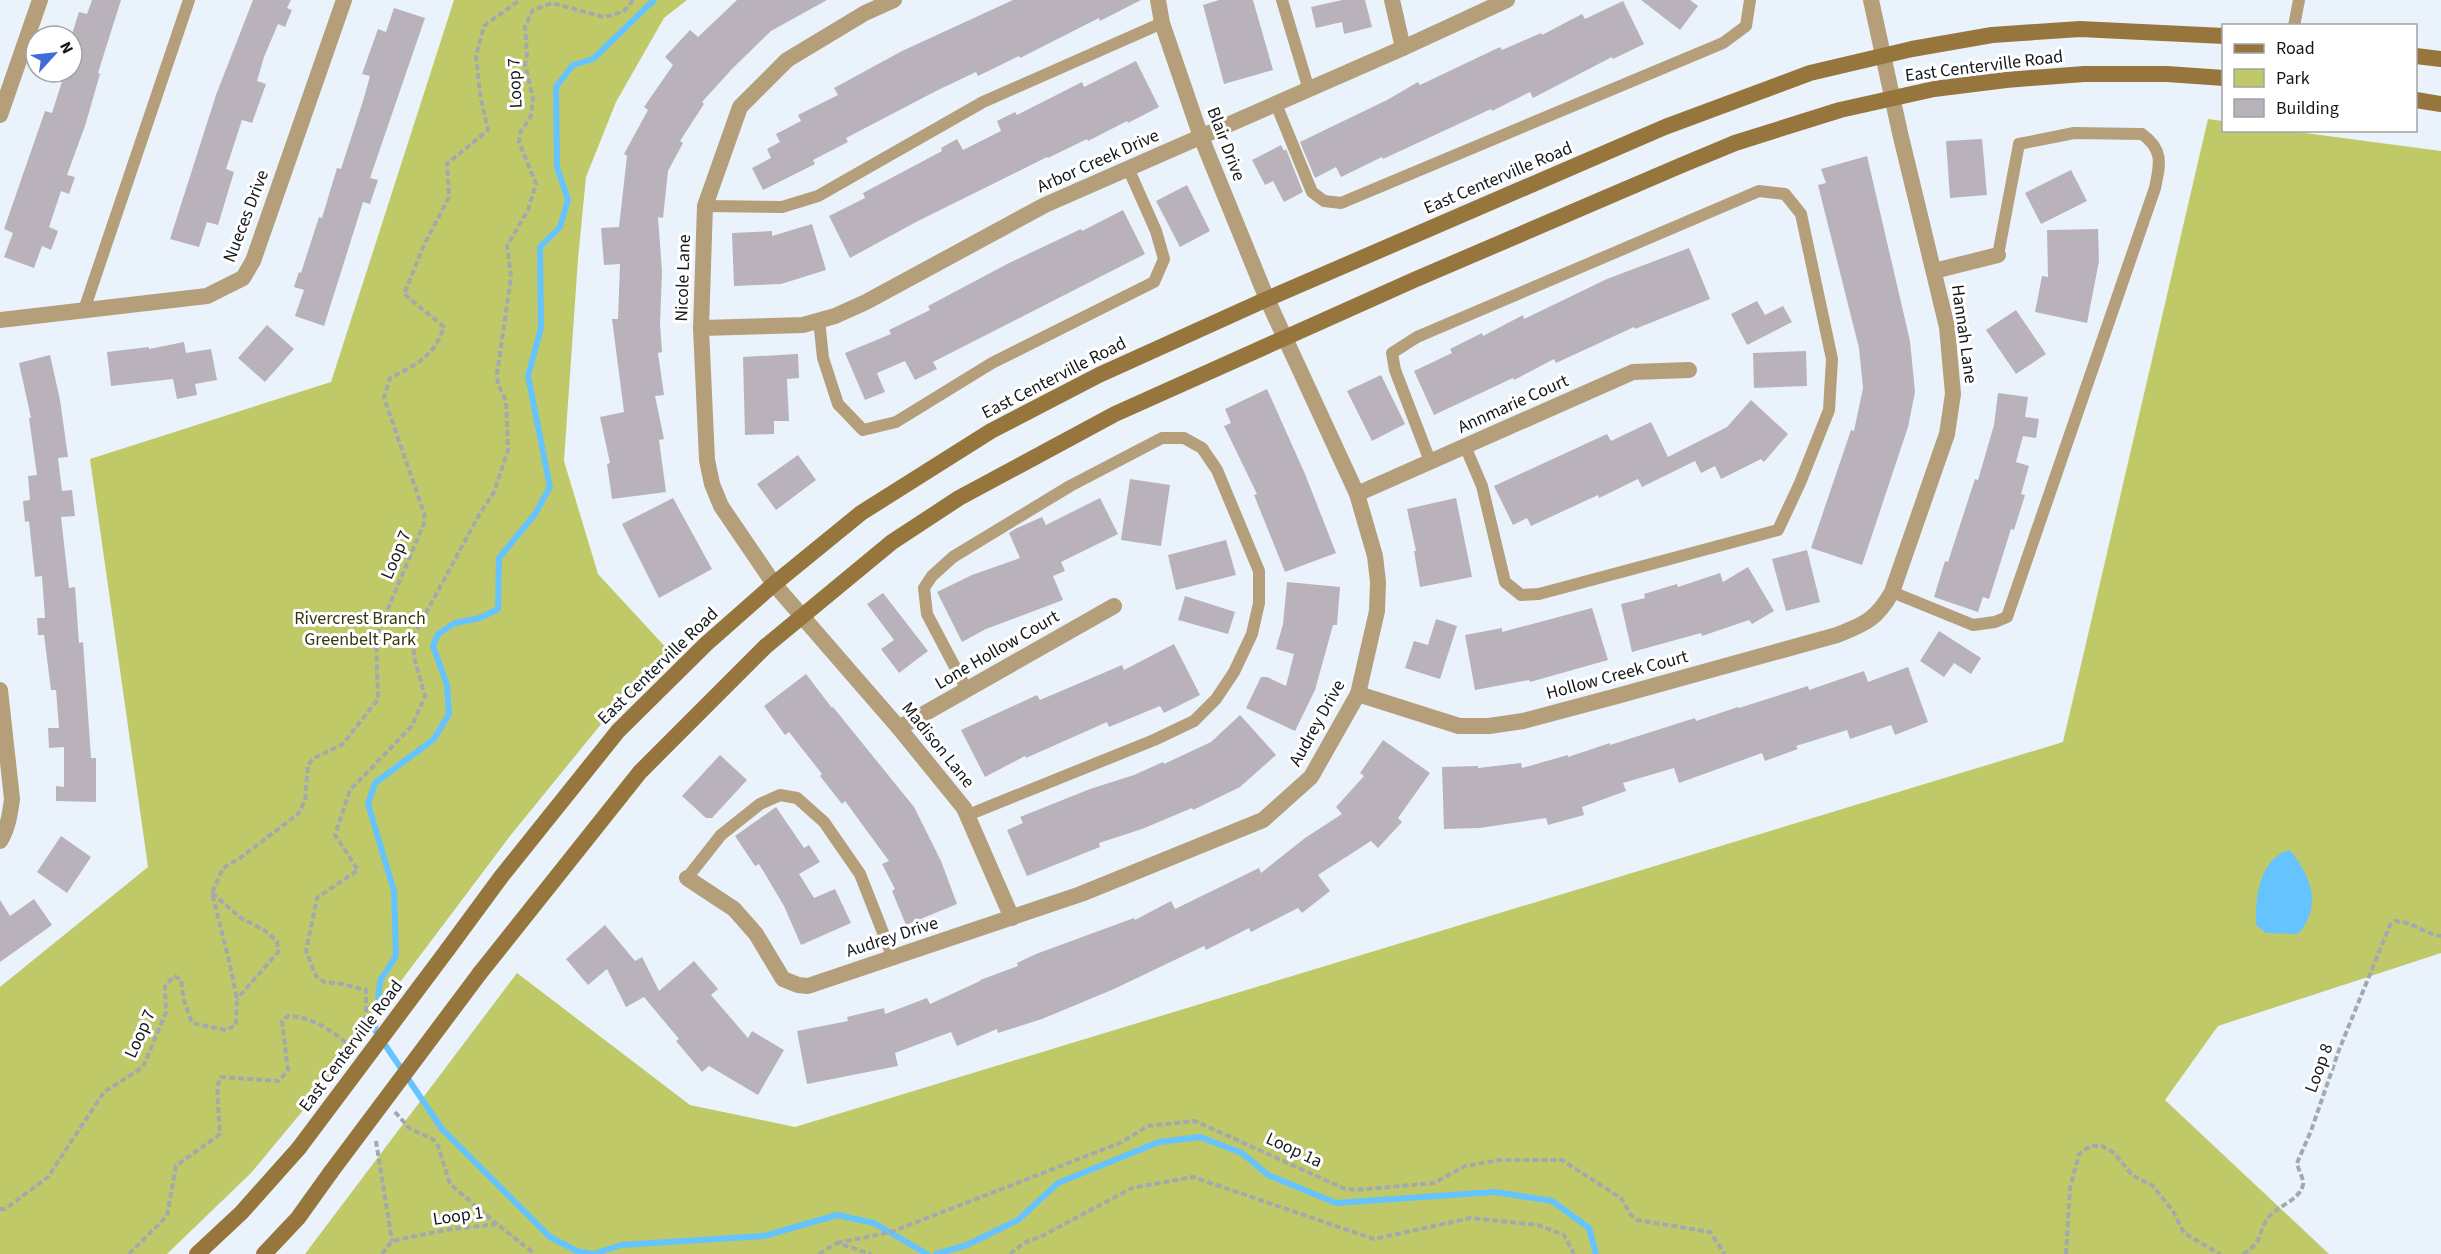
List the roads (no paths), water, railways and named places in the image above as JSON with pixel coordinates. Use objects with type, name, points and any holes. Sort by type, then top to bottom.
[{"type":"main road","name":"East Centerville Road","points":[[197,1254],[240,1213],[299,1148],[501,877],[618,731],[706,644],[861,513],[991,431],[1099,375],[1267,299],[1715,107],[1810,73],[1883,55],[1992,35],[2080,29],[2222,36]]},
{"type":"main road","points":[[2417,56],[2441,59]]},
{"type":"main road","name":"East Centerville Road","points":[[264,1254],[298,1218],[480,973],[640,772],[765,646],[892,542],[959,498],[1115,414],[1735,142],[1840,110],[1934,88],[2084,74],[2167,74],[2222,78]]},
{"type":"main road","points":[[2417,100],[2441,104]]},
{"type":"street","points":[[0,114],[40,0]]},
{"type":"street","name":"Nueces Drive","points":[[0,320],[207,296],[243,278],[253,261],[344,0]]},
{"type":"street","name":"Nicole Lane","points":[[801,618],[774,585],[721,506],[712,484],[707,460],[701,328],[705,207],[740,107],[787,60],[865,14],[894,0]]},
{"type":"street","name":"Blair Drive","points":[[1158,0],[1162,23],[1201,137],[1267,299]]},
{"type":"street","points":[[1392,0],[1404,48]]},
{"type":"street","name":"Arbor Creek Drive","points":[[701,328],[803,325],[835,316],[866,302],[1045,205],[1404,48],[1507,0]]},
{"type":"street","name":"Hannah Lane","points":[[1871,0],[1934,271],[1951,356],[1953,394],[1947,434],[1892,592],[1881,611]]},
{"type":"street","points":[[1934,271],[1998,255]]},
{"type":"street","name":"Audrey Drive","points":[[687,878],[734,909],[756,934],[783,979],[798,986],[808,986],[1081,894],[1263,820],[1311,777],[1358,694],[1377,611],[1378,582],[1370,534],[1357,494],[1267,299]]},
{"type":"street","name":"Annmarie Court","points":[[1357,494],[1633,372],[1689,370]]},
{"type":"street","name":"Lone Hollow Court","points":[[899,728],[1114,606]]},
{"type":"street","name":"Hollow Creek Court","points":[[1358,694],[1459,726],[1489,726],[1523,721],[1837,635],[1859,626],[1881,611]]},
{"type":"street","name":"Madison Lane","points":[[801,618],[899,728],[968,815],[1012,918]]},
{"type":"street","points":[[0,690],[12,799],[10,815],[4,836],[0,841]]},
{"type":"lane","points":[[84,310],[189,0]]},
{"type":"lane","points":[[1282,0],[1309,90]]},
{"type":"lane","points":[[1276,104],[1312,192],[1324,201],[1341,203],[1723,43],[1746,26],[1750,0]]},
{"type":"lane","points":[[2294,24],[2299,0]]},
{"type":"lane","points":[[705,207],[782,207],[818,196],[983,102],[1162,23]]},
{"type":"lane","points":[[1892,592],[1973,624],[1995,622],[2007,617],[2156,188],[2161,161],[2151,141],[2142,134],[2074,133],[2019,144],[1998,255]]},
{"type":"lane","points":[[819,320],[823,358],[838,404],[863,430],[896,422],[992,363],[1154,282],[1164,259],[1156,231],[1128,168]]},
{"type":"lane","points":[[1430,461],[1395,370],[1392,353],[1417,337],[1759,191],[1785,194],[1801,214],[1832,359],[1829,410],[1800,483],[1778,530],[1539,594],[1521,595],[1505,582],[1482,486],[1465,446]]},
{"type":"lane","points":[[968,690],[927,614],[924,588],[932,576],[953,557],[1070,486],[1162,438],[1184,438],[1202,448],[1217,470],[1259,571],[1258,603],[1252,634],[1234,672],[1216,699],[1194,722],[968,815]]},
{"type":"lane","points":[[687,878],[721,835],[760,804],[780,795],[797,798],[824,822],[860,874],[893,958]]},
{"type":"water","points":[[2290,850],[2304,870],[2308,881],[2312,902],[2310,912],[2298,934],[2266,933],[2256,925],[2261,880],[2271,861]]},
{"type":"waterway","points":[[592,1254],[577,1251],[550,1237],[442,1129],[375,1030],[380,981],[396,956],[394,891],[368,804],[375,783],[434,739],[449,714],[447,685],[433,646],[438,634],[455,623],[480,618],[498,609],[499,558],[535,514],[550,487],[528,376],[541,328],[540,247],[560,227],[568,200],[557,167],[556,87],[573,65],[593,59],[654,0]]},
{"type":"waterway","points":[[936,1254],[967,1245],[1018,1220],[1058,1183],[1159,1142],[1200,1137],[1242,1153],[1268,1175],[1336,1203],[1495,1192],[1552,1201],[1589,1228],[1596,1254]]},
{"type":"waterway","points":[[593,1254],[621,1245],[764,1236],[837,1215],[874,1223],[927,1254]]},
{"type":"park label","name":"Rivercrest Branch Greenbelt Park","points":[[360,628]]}]
